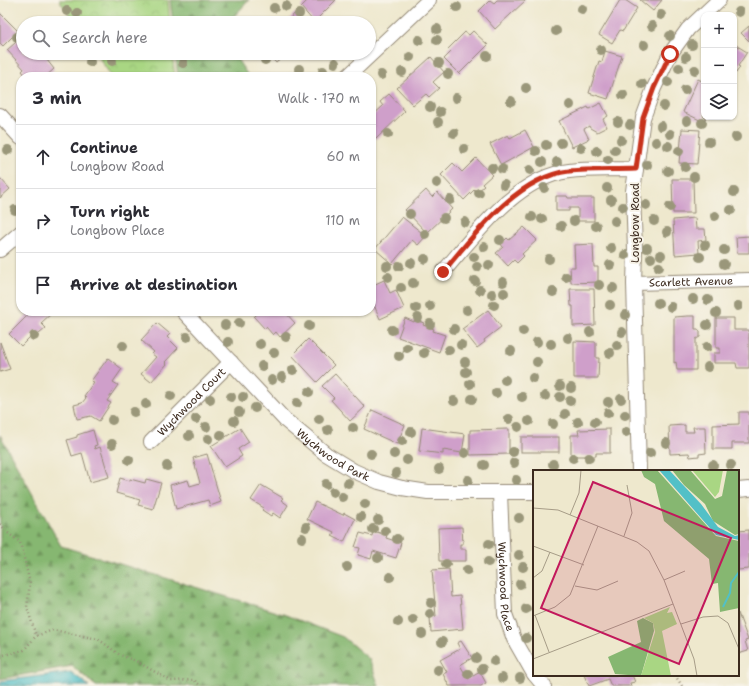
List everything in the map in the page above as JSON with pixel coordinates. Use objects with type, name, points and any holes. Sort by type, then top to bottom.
[{"type":"street","points":[[376,50],[429,0]]},
{"type":"street","name":"Longbow Road","points":[[639,470],[633,191],[643,118],[654,88],[670,54],[688,29],[719,0]]},
{"type":"street","points":[[353,72],[366,60]]},
{"type":"street","points":[[0,115],[16,133]]},
{"type":"street","points":[[443,272],[485,223],[526,187],[547,177],[568,171],[636,169]]},
{"type":"street","points":[[0,250],[16,236]]},
{"type":"street","name":"Scarlett Avenue","points":[[634,283],[749,280]]},
{"type":"street","name":"Wychwood Park","points":[[188,316],[285,420],[326,454],[354,471],[379,482],[402,488],[428,492],[533,492]]},
{"type":"street","name":"Wychwood Court","points":[[151,442],[231,362]]},
{"type":"street","points":[[739,490],[749,489]]},
{"type":"street","name":"Wychwood Place","points":[[500,493],[505,614],[514,639],[533,671]]},
{"type":"street","name":"Wychwood Place","points":[[536,676],[544,686]]},
{"type":"path","points":[[0,524],[8,533],[20,542],[30,583],[27,607],[36,636]]},
{"type":"path","points":[[0,656],[24,650],[36,636],[53,630],[98,639],[120,655],[136,661],[171,681],[194,680],[202,686]]},
{"type":"path","points":[[676,676],[682,686]]},
{"type":"green space","points":[[59,0],[168,0],[169,16],[70,16]]},
{"type":"green space","points":[[170,0],[249,0],[234,16],[172,16]]},
{"type":"green space","points":[[101,60],[173,60],[174,72],[109,72]]},
{"type":"green space","points":[[176,60],[238,60],[246,72],[177,72]]},
{"type":"green space","points":[[0,435],[61,546],[283,614],[343,637],[369,659],[379,686],[96,686],[72,666],[0,679]]},
{"type":"water","points":[[71,672],[89,686],[0,686],[1,681]]},
{"type":"building","points":[[308,0],[336,0],[320,16],[309,16],[301,7]]},
{"type":"building","points":[[490,0],[494,3],[497,0],[526,0],[495,29],[479,11]]},
{"type":"building","points":[[620,0],[625,0],[637,8],[623,31],[620,30],[612,43],[599,35]]},
{"type":"building","points":[[640,0],[662,0],[653,11]]},
{"type":"building","points":[[0,13],[16,29],[16,33],[3,46],[0,43]]},
{"type":"building","points":[[749,26],[749,41],[741,33]]},
{"type":"building","points":[[473,31],[488,45],[459,74],[444,59],[451,52],[448,49],[465,32],[469,35]]},
{"type":"building","points":[[16,42],[16,60],[47,60],[54,69],[51,72],[23,72],[24,69],[7,50]]},
{"type":"building","points":[[737,46],[747,52],[738,66],[740,67],[737,72]]},
{"type":"building","points":[[605,51],[622,56],[608,99],[589,93],[599,61],[602,62]]},
{"type":"building","points":[[431,57],[444,72],[433,82],[439,88],[429,97],[426,94],[413,105],[397,88]]},
{"type":"building","points":[[698,79],[701,80],[701,120],[705,120],[704,122],[683,112]]},
{"type":"building","points":[[389,94],[405,111],[376,139],[376,112],[383,106],[380,102]]},
{"type":"building","points":[[601,103],[608,116],[603,119],[607,127],[597,132],[589,126],[584,129],[589,139],[572,147],[559,121],[588,107],[589,109]]},
{"type":"building","points":[[682,129],[700,130],[697,164],[679,163]]},
{"type":"building","points":[[525,130],[534,147],[501,165],[490,144],[508,135],[510,138]]},
{"type":"building","points":[[476,158],[492,175],[482,184],[484,186],[477,192],[475,189],[464,200],[441,175],[453,163],[462,172]]},
{"type":"building","points":[[0,178],[10,189],[0,198]]},
{"type":"building","points":[[672,179],[693,179],[694,213],[673,213]]},
{"type":"building","points":[[426,190],[432,197],[437,192],[452,209],[427,233],[405,210]]},
{"type":"building","points":[[556,196],[567,196],[568,198],[594,198],[594,221],[578,221],[578,208],[569,208],[569,211],[556,211]]},
{"type":"building","points":[[402,217],[426,236],[418,245],[412,240],[392,264],[376,250],[376,248]]},
{"type":"building","points":[[695,218],[696,229],[705,229],[706,240],[698,241],[699,253],[675,255],[673,220]]},
{"type":"building","points":[[524,227],[537,240],[522,254],[524,256],[517,263],[514,260],[508,266],[496,253],[503,247],[501,244],[507,238],[509,240]]},
{"type":"building","points":[[749,236],[749,253],[737,253],[736,237]]},
{"type":"building","points":[[593,244],[594,267],[598,267],[598,282],[571,283],[570,267],[575,267],[574,245]]},
{"type":"building","points":[[384,280],[390,293],[396,290],[404,308],[380,319],[376,310],[376,284]]},
{"type":"building","points":[[570,289],[594,289],[595,325],[573,326],[573,306],[571,306]]},
{"type":"building","points":[[488,310],[501,327],[484,340],[485,342],[477,348],[462,329]]},
{"type":"building","points":[[27,316],[49,316],[41,323],[46,328],[38,335],[35,332],[21,346],[9,334]]},
{"type":"building","points":[[289,316],[295,323],[280,337],[276,332],[273,335],[266,327],[265,329],[254,317]]},
{"type":"building","points":[[695,316],[695,329],[698,329],[700,332],[700,337],[696,339],[696,370],[677,370],[676,362],[674,363],[674,317]]},
{"type":"building","points":[[405,318],[414,322],[415,320],[424,323],[423,325],[434,329],[433,331],[445,335],[439,352],[398,337]]},
{"type":"building","points":[[716,318],[734,318],[734,330],[749,330],[749,368],[737,368],[736,363],[714,363],[714,353],[720,353],[720,348],[716,348]]},
{"type":"building","points":[[157,323],[170,334],[167,337],[178,348],[165,362],[167,364],[151,382],[141,374],[156,357],[152,354],[154,352],[141,340]]},
{"type":"building","points":[[308,339],[334,365],[317,382],[292,355]]},
{"type":"building","points":[[574,341],[596,342],[596,358],[599,358],[598,378],[574,378]]},
{"type":"building","points":[[0,342],[10,369],[0,372]]},
{"type":"building","points":[[108,358],[122,369],[113,382],[118,385],[107,401],[111,403],[99,421],[91,416],[77,419],[74,405],[82,403],[86,398],[84,396],[94,382],[91,381]]},
{"type":"building","points":[[335,374],[365,407],[350,421],[331,400],[334,398],[322,386]]},
{"type":"building","points":[[372,410],[405,425],[397,444],[364,429]]},
{"type":"building","points":[[739,412],[749,412],[749,443],[732,443],[732,449],[713,449],[713,425],[739,424]]},
{"type":"building","points":[[685,425],[685,432],[694,432],[693,427],[705,427],[706,453],[699,454],[699,456],[690,457],[689,453],[670,454],[669,426]]},
{"type":"building","points":[[240,428],[249,442],[238,449],[242,456],[225,467],[211,446]]},
{"type":"building","points":[[422,428],[465,434],[462,453],[443,450],[443,454],[419,451]]},
{"type":"building","points":[[509,429],[509,454],[470,455],[470,430]]},
{"type":"building","points":[[610,429],[610,453],[596,453],[596,456],[571,456],[571,435],[579,435],[578,430]]},
{"type":"building","points":[[93,430],[97,445],[94,446],[95,449],[100,447],[109,477],[90,482],[82,453],[72,456],[67,440]]},
{"type":"building","points":[[521,437],[559,437],[559,452],[521,452]]},
{"type":"building","points":[[207,454],[221,502],[210,506],[208,500],[176,509],[170,485],[188,480],[190,486],[200,483],[193,458]]},
{"type":"building","points":[[120,478],[145,483],[146,479],[161,483],[153,509],[138,505],[140,500],[116,493]]},
{"type":"building","points":[[261,485],[283,498],[281,500],[288,505],[280,518],[273,513],[271,516],[262,510],[264,508],[251,500]]},
{"type":"building","points":[[315,502],[343,515],[344,513],[355,519],[344,542],[332,536],[334,532],[307,519]]},
{"type":"building","points":[[462,527],[463,544],[460,544],[460,549],[466,549],[466,561],[439,561],[438,528]]},
{"type":"building","points":[[749,530],[749,569],[739,570],[739,531]]},
{"type":"building","points":[[373,531],[387,535],[386,538],[401,543],[396,558],[373,551],[371,559],[358,555],[360,548],[355,547],[360,533],[372,536]]},
{"type":"building","points":[[449,569],[451,597],[460,596],[463,629],[431,632],[430,617],[436,616],[432,570]]},
{"type":"building","points":[[739,616],[748,640],[745,641],[748,651],[739,654]]},
{"type":"building","points":[[461,641],[472,658],[460,665],[468,679],[480,672],[486,683],[481,686],[449,686],[443,674],[447,672],[440,660],[460,649],[457,643]]},
{"type":"building","points":[[584,676],[632,676],[635,682],[630,683],[631,686],[611,686],[608,679],[589,686]]},
{"type":"route","points":[[443,272],[485,223],[526,187],[547,177],[568,171],[636,169],[643,118],[654,88],[670,54]]}]
